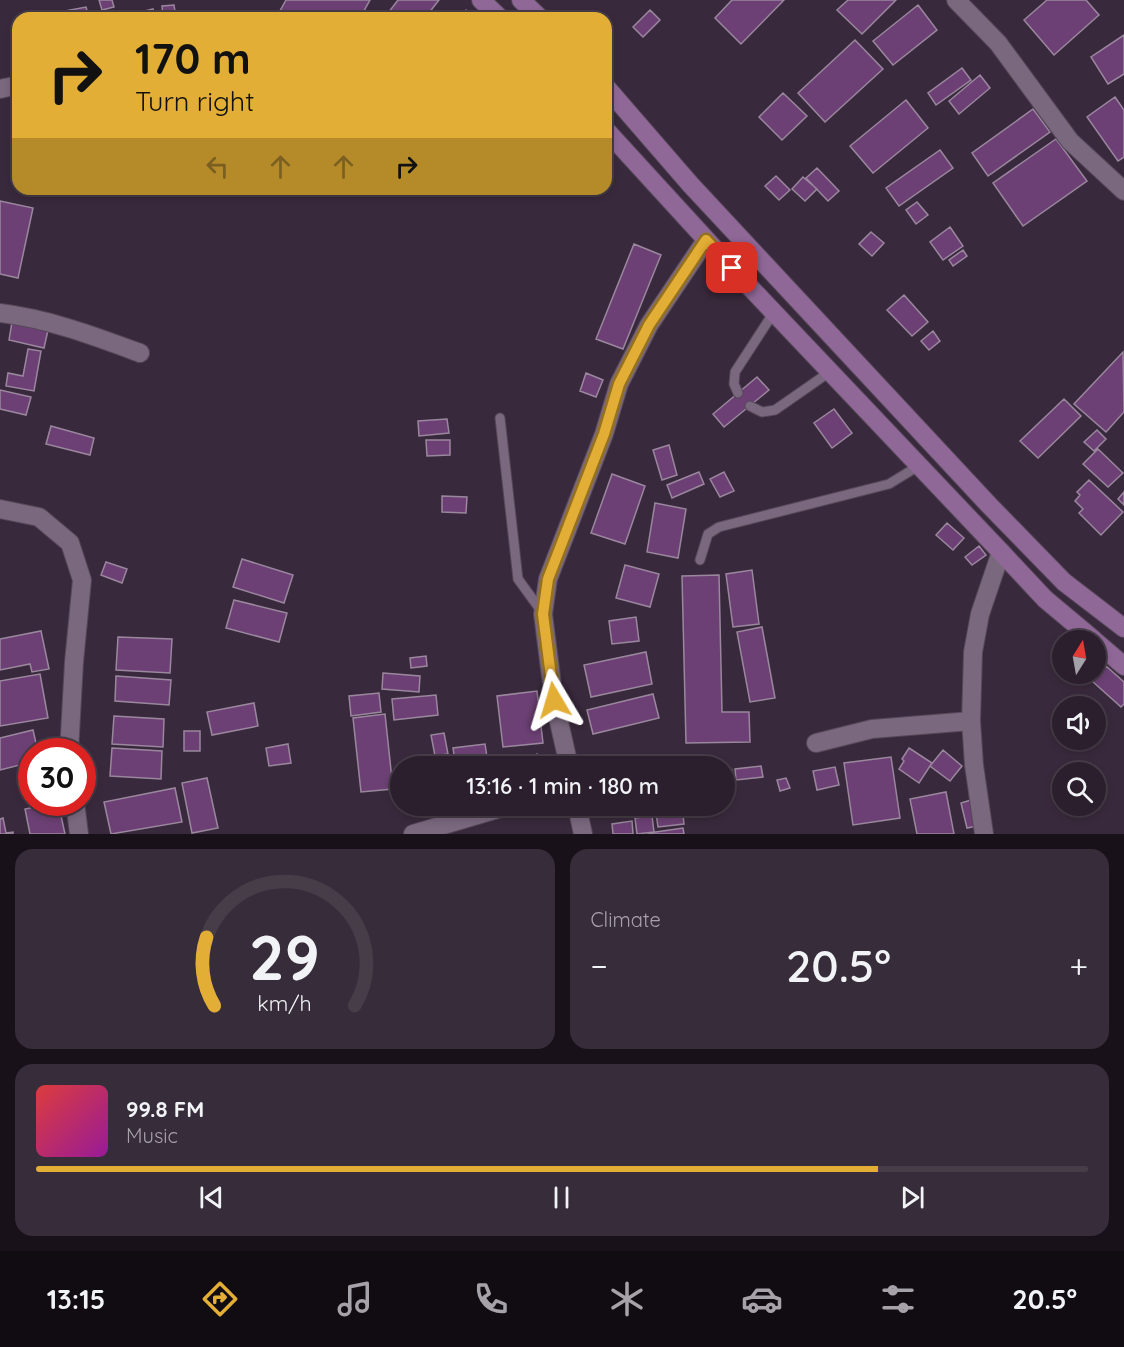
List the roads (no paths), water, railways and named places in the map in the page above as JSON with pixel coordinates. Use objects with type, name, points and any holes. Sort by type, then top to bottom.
[{"type":"main road","points":[[481,0],[494,12]]},
{"type":"main road","points":[[521,0],[534,12]]},
{"type":"main road","points":[[612,94],[698,192],[988,504],[1064,582],[1124,628]]},
{"type":"main road","points":[[612,137],[706,240],[1045,599],[1082,630]]},
{"type":"main road","points":[[1106,650],[1124,666]]},
{"type":"street","points":[[956,0],[998,42],[1070,141],[1124,191]]},
{"type":"street","points":[[567,756],[554,700],[543,614],[548,579],[604,434],[619,384],[649,325],[706,240]]},
{"type":"street","points":[[0,313],[19,315],[79,330],[140,353]]},
{"type":"street","points":[[0,509],[39,517],[70,543],[82,580],[70,738]]},
{"type":"street","points":[[984,834],[974,765],[971,721],[973,652],[980,614],[1001,552]]},
{"type":"street","points":[[816,743],[872,729],[971,721]]},
{"type":"street","points":[[77,816],[79,834]]},
{"type":"street","points":[[413,834],[474,816]]},
{"type":"street","points":[[579,816],[583,834]]},
{"type":"lane","points":[[738,393],[734,384],[735,372],[774,312]]},
{"type":"lane","points":[[750,406],[762,412],[775,410],[831,371]]},
{"type":"lane","points":[[500,418],[518,579],[543,614]]},
{"type":"lane","points":[[700,560],[708,534],[719,526],[889,484],[920,465]]}]
